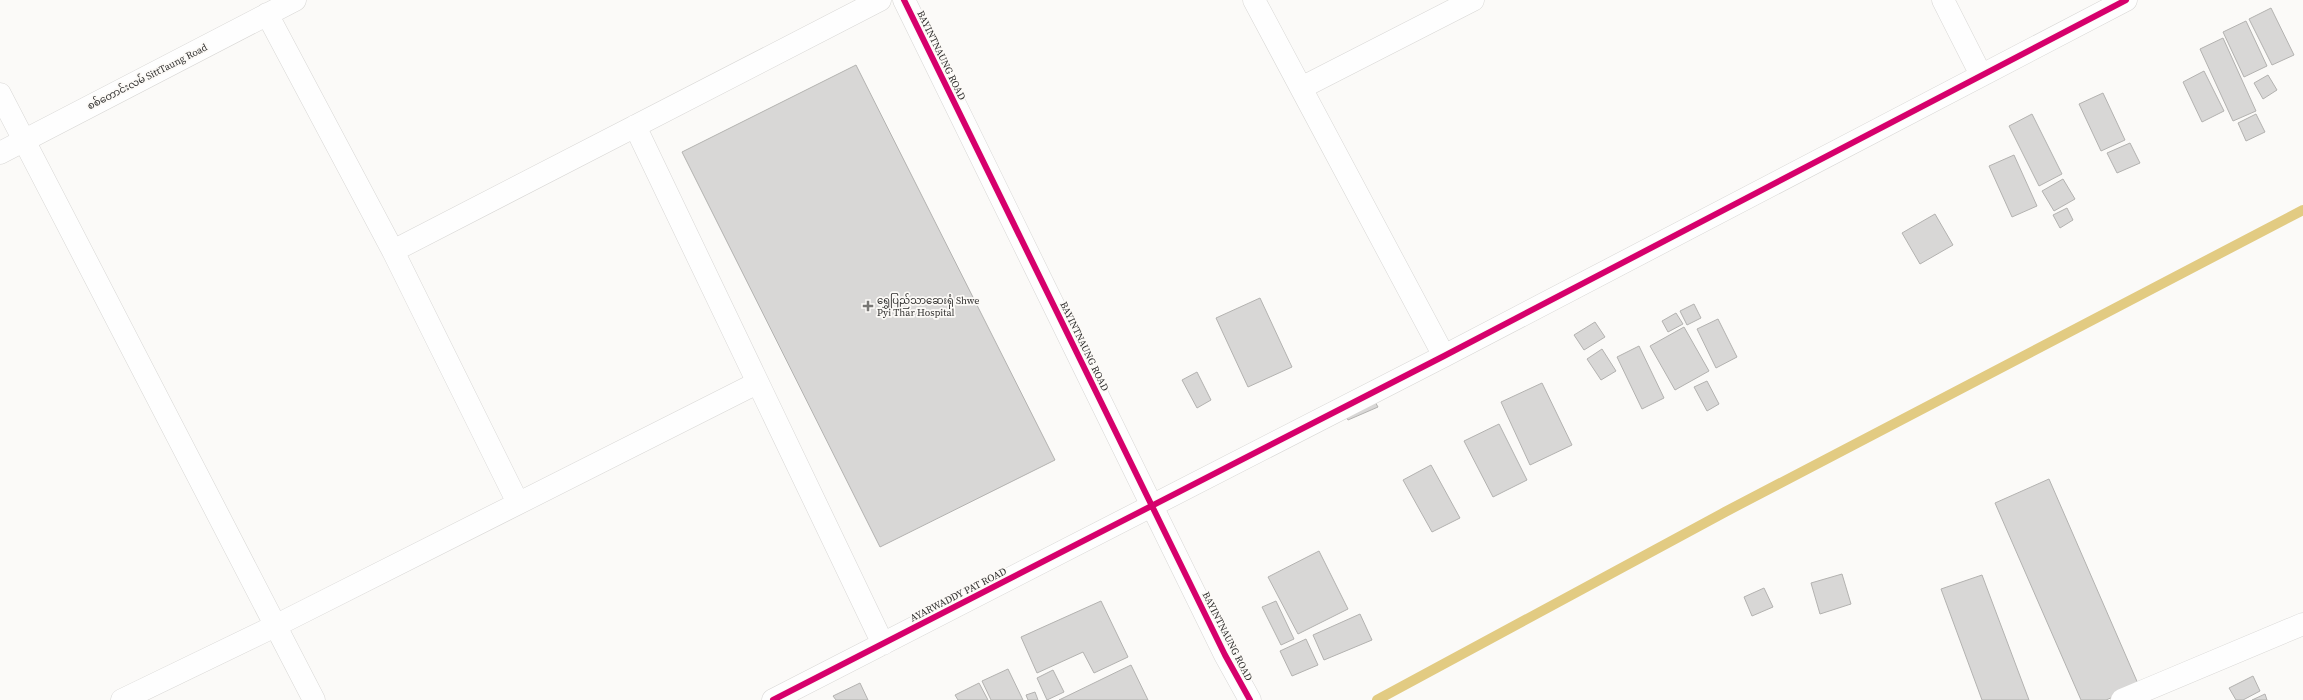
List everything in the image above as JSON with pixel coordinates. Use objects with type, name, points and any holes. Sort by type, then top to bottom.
[{"type":"street","name":"စစ်တောင်းလမ် SittTaung Road","points":[[0,153],[295,0]]},
{"type":"street","points":[[393,251],[880,0]]},
{"type":"street","name":"BAYINTNAUNG ROAD","points":[[904,0],[1152,506],[1250,700]]},
{"type":"street","points":[[1254,0],[1444,356]]},
{"type":"street","points":[[1301,88],[1474,0]]},
{"type":"street","points":[[1943,0],[1981,75]]},
{"type":"street","name":"AYARWADDY PAT ROAD","points":[[773,700],[1444,356],[2126,0]]},
{"type":"street","points":[[267,14],[393,251],[518,503]]},
{"type":"street","points":[[0,94],[314,700]]},
{"type":"street","points":[[635,126],[883,644]]},
{"type":"street","points":[[122,700],[275,626],[757,382]]},
{"type":"street","points":[[2122,700],[2303,624]]},
{"type":"building","points":[[2271,8],[2294,55],[2272,65],[2249,19]]},
{"type":"building","points":[[2246,21],[2267,66],[2244,77],[2223,32]]},
{"type":"building","points":[[2223,38],[2256,111],[2233,121],[2200,49]]},
{"type":"building","name":"ရွှေပြည်သာဆေးရုံ Shwe Pyi Thar Hospital","points":[[856,65],[1055,460],[880,547],[682,152]]},
{"type":"building","points":[[2204,71],[2224,111],[2202,122],[2183,82]]},
{"type":"building","points":[[2268,75],[2277,90],[2263,99],[2254,83]]},
{"type":"building","points":[[2103,93],[2125,140],[2101,151],[2079,104]]},
{"type":"building","points":[[2032,114],[2062,174],[2039,186],[2009,126]]},
{"type":"building","points":[[2256,114],[2265,132],[2246,141],[2238,123]]},
{"type":"building","points":[[2130,143],[2140,163],[2117,173],[2107,153]]},
{"type":"building","points":[[2014,155],[2037,206],[2012,217],[1989,166]]},
{"type":"building","points":[[2063,179],[2075,199],[2054,211],[2042,191]]},
{"type":"building","points":[[2067,208],[2073,220],[2060,228],[2053,215]]},
{"type":"building","points":[[1935,214],[1953,245],[1920,264],[1902,233]]},
{"type":"building","points":[[1260,298],[1292,367],[1248,387],[1216,318]]},
{"type":"building","points":[[1694,304],[1701,318],[1687,325],[1680,311]]},
{"type":"building","points":[[1676,313],[1683,324],[1668,332],[1662,321]]},
{"type":"building","points":[[1718,319],[1737,357],[1716,368],[1697,329]]},
{"type":"building","points":[[1595,322],[1605,337],[1584,350],[1574,335]]},
{"type":"building","points":[[1684,327],[1709,371],[1675,390],[1650,346]]},
{"type":"building","points":[[1639,346],[1664,398],[1642,409],[1617,357]]},
{"type":"building","points":[[1602,349],[1616,371],[1601,380],[1587,359]]},
{"type":"building","points":[[1197,372],[1211,400],[1197,408],[1182,380]]},
{"type":"building","points":[[1707,381],[1719,404],[1707,411],[1694,387]]},
{"type":"building","points":[[1542,383],[1572,445],[1530,465],[1501,402]]},
{"type":"building","points":[[1374,400],[1378,407],[1348,420],[1345,414]]},
{"type":"building","points":[[1499,424],[1527,480],[1493,497],[1464,441]]},
{"type":"building","points":[[1431,465],[1460,518],[1432,532],[1403,480]]},
{"type":"building","points":[[2049,479],[2139,686],[2106,700],[2081,700],[1995,503]]},
{"type":"building","points":[[1319,551],[1348,609],[1298,634],[1268,577]]},
{"type":"building","points":[[1842,574],[1851,604],[1820,614],[1811,583]]},
{"type":"building","points":[[1982,575],[2029,700],[1982,700],[1941,589]]},
{"type":"building","points":[[1764,588],[1773,607],[1752,616],[1744,597]]},
{"type":"building","points":[[1101,601],[1128,657],[1094,673],[1083,652],[1037,673],[1021,637]]},
{"type":"building","points":[[1276,601],[1294,639],[1281,645],[1262,607]]},
{"type":"building","points":[[1360,614],[1372,640],[1324,660],[1313,635]]},
{"type":"building","points":[[1306,639],[1318,665],[1292,676],[1280,651]]},
{"type":"building","points":[[1131,665],[1148,700],[1059,700]]},
{"type":"building","points":[[1008,669],[1023,700],[991,700],[982,681]]},
{"type":"building","points":[[1053,670],[1064,692],[1047,700],[1037,678]]},
{"type":"building","points":[[2253,676],[2260,691],[2243,700],[2236,700],[2229,688]]},
{"type":"building","points":[[860,683],[868,700],[836,700],[833,696]]},
{"type":"building","points":[[979,683],[988,700],[958,700],[955,695]]},
{"type":"building","points":[[1035,692],[1038,700],[1028,700],[1026,695]]},
{"type":"building","points":[[2265,694],[2267,700],[2252,700]]},
{"type":"waterway","points":[[1377,700],[1725,512],[2303,210]]},
{"type":"cycle path","points":[[904,0],[1225,655],[1250,700]]},
{"type":"cycle path","points":[[773,700],[1444,356],[2126,0]]},
{"type":"place","name":"ရွှေပြည်သာဆေးရုံ Shwe Pyi Thar Hospital","points":[[868,306]]}]
